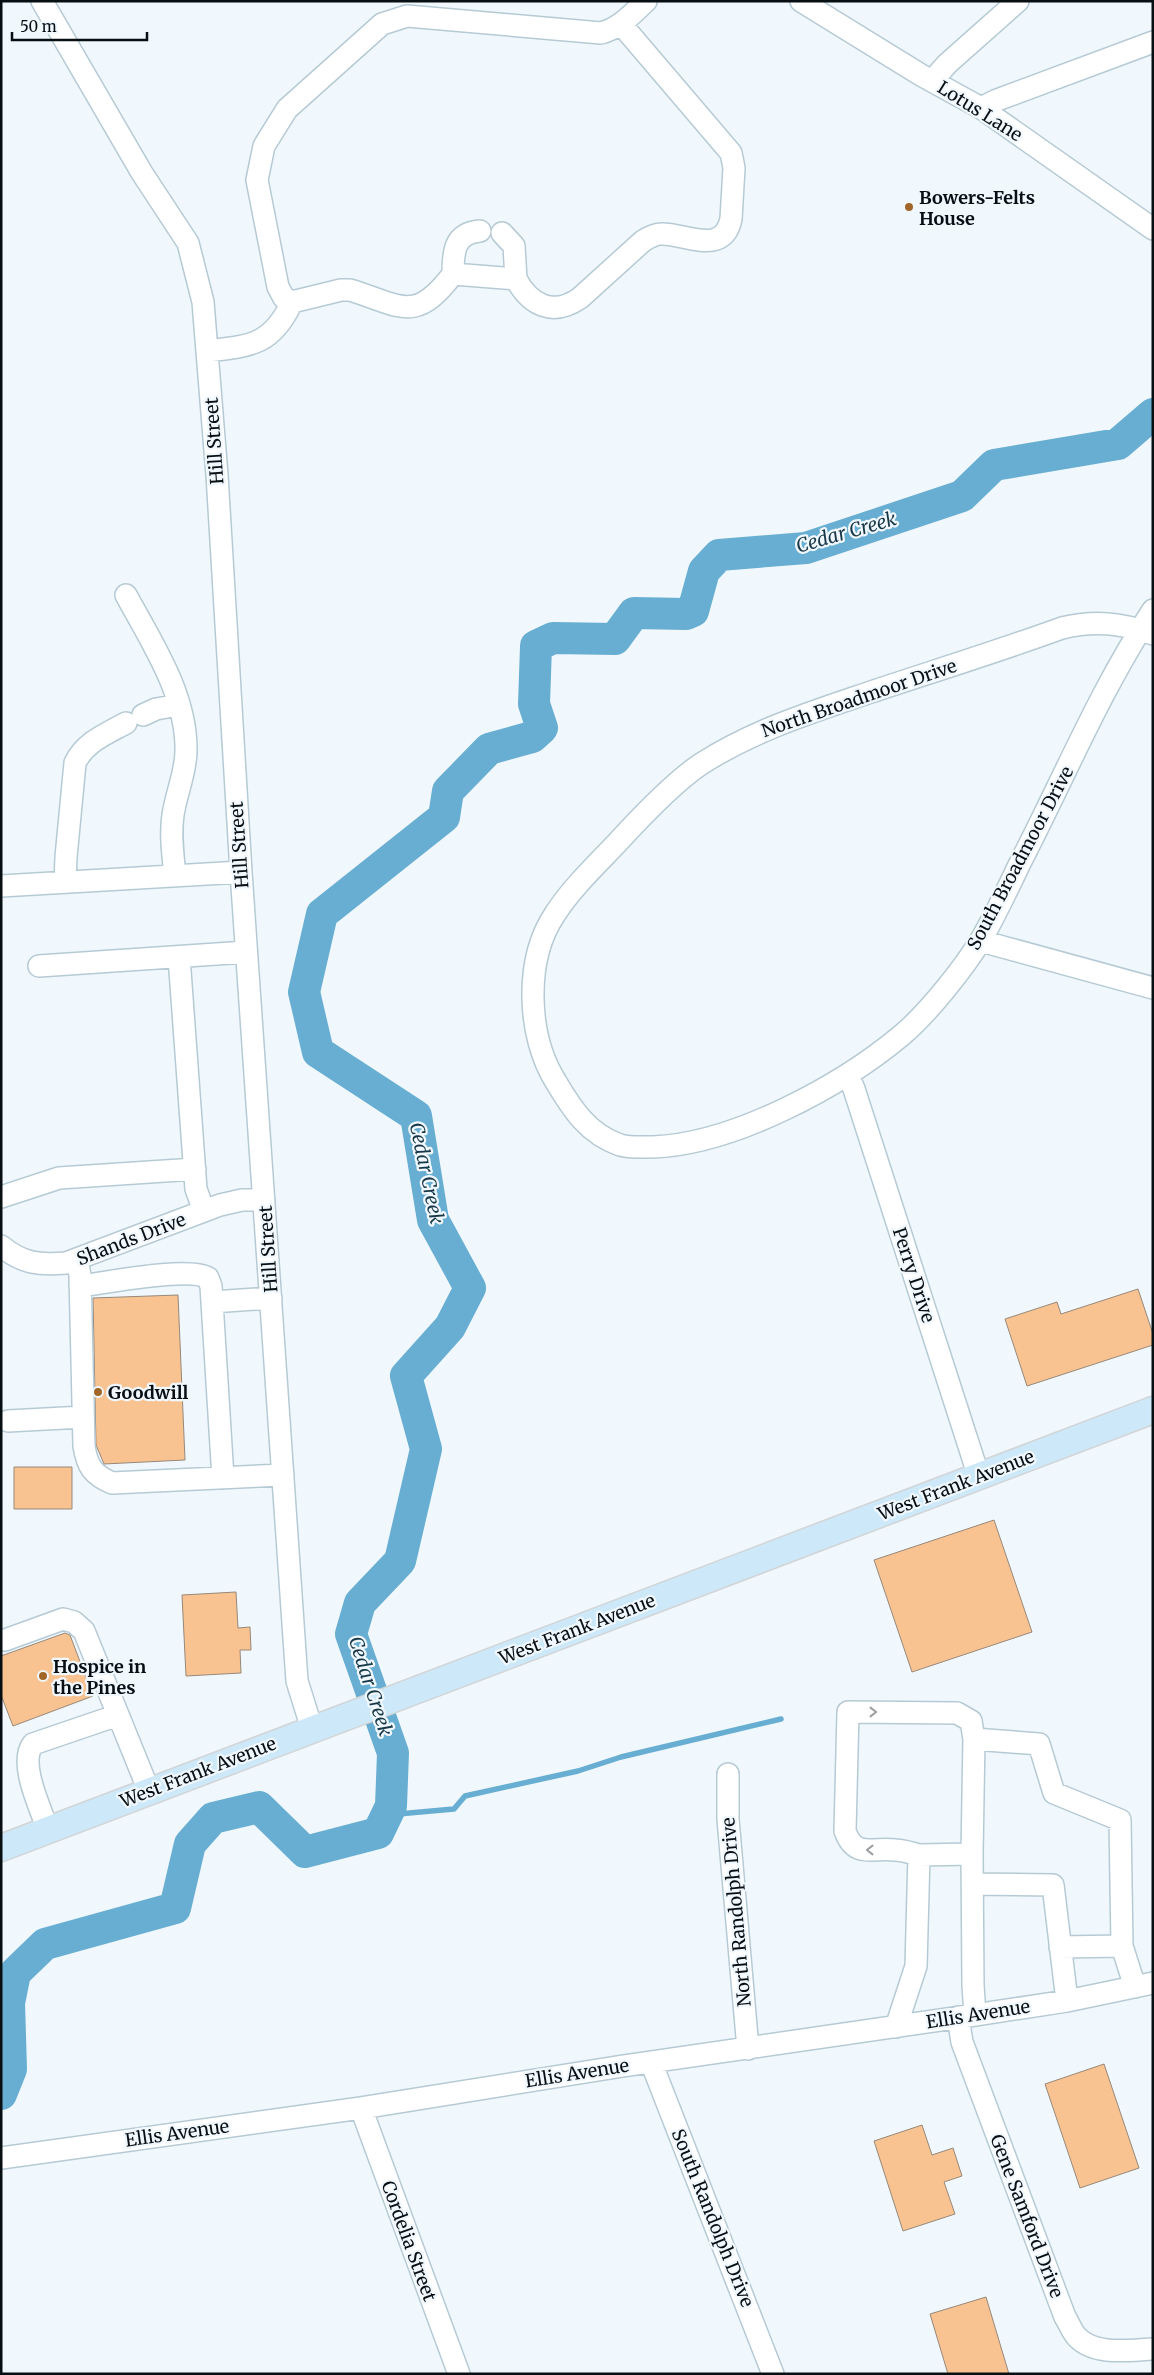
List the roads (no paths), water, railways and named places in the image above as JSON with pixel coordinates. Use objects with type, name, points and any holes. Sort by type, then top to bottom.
[{"type":"main road","name":"West Frank Avenue","points":[[1,1848],[1153,1410]]},
{"type":"street","name":"Hill Street","points":[[42,1],[142,173],[188,243],[203,302],[218,486],[246,952],[297,1681],[312,1729]]},
{"type":"street","points":[[480,231],[470,232],[460,237],[454,248],[453,274],[428,301],[412,308],[350,290],[335,291],[292,302],[284,298],[278,287],[258,191],[258,172],[264,146],[287,109],[382,24],[397,17],[407,16],[601,33],[621,24],[646,1]]},
{"type":"street","name":"Lotus Lane","points":[[801,1],[932,81],[981,108],[1153,229]]},
{"type":"street","points":[[932,81],[947,64],[1018,1]]},
{"type":"street","points":[[502,233],[514,246],[516,278],[527,296],[560,309],[580,298],[643,241],[652,236],[659,233],[670,234],[707,242],[721,236],[730,225],[734,168],[731,153],[621,24]]},
{"type":"street","points":[[981,108],[997,100],[1153,42]]},
{"type":"street","points":[[453,274],[516,278]]},
{"type":"street","points":[[207,351],[257,344],[271,335],[284,320],[292,302]]},
{"type":"street","points":[[126,595],[162,664],[186,732],[186,753],[173,815],[171,841],[175,876]]},
{"type":"street","name":"South Broadmoor Drive","points":[[848,1075],[904,1033],[944,989],[981,941],[1146,632],[1153,610]]},
{"type":"street","name":"North Broadmoor Drive","points":[[848,1075],[765,1117],[709,1138],[672,1146],[621,1146],[580,1120],[543,1056],[536,1031],[534,986],[536,955],[553,915],[633,826],[669,792],[698,766],[749,736],[808,712],[1062,628],[1097,622],[1146,632]]},
{"type":"street","points":[[66,882],[66,857],[75,763],[80,753],[94,740],[134,719],[156,709],[178,705]]},
{"type":"street","points":[[1,886],[241,872]]},
{"type":"street","points":[[981,941],[1153,988]]},
{"type":"street","points":[[39,966],[246,952]]},
{"type":"street","points":[[178,957],[196,1189],[204,1211]]},
{"type":"street","name":"Perry Drive","points":[[848,1075],[979,1477]]},
{"type":"street","points":[[1,1197],[59,1178],[195,1169]]},
{"type":"street","name":"Shands Drive","points":[[1,1246],[16,1258],[43,1265],[66,1264],[204,1211],[242,1200],[264,1200]]},
{"type":"street","points":[[77,1260],[80,1286],[86,1461],[100,1478],[112,1483],[283,1475]]},
{"type":"street","points":[[80,1286],[172,1274],[199,1274],[204,1275],[210,1280],[223,1478]]},
{"type":"street","points":[[212,1302],[271,1298]]},
{"type":"street","points":[[8,1421],[83,1417]]},
{"type":"street","points":[[6,1640],[63,1619],[74,1622],[84,1631],[148,1791]]},
{"type":"street","points":[[972,1854],[918,1855],[895,1850],[861,1850],[850,1843],[845,1831],[848,1712],[957,1713],[971,1721],[974,1739],[1039,1744],[1054,1793],[1120,1820],[1122,1946],[1144,1985]]},
{"type":"street","points":[[48,1830],[29,1776],[28,1760],[33,1744],[118,1715]]},
{"type":"street","name":"Gene Samford Drive","points":[[974,1739],[972,1854],[973,1985],[962,2042],[1065,2317],[1077,2337],[1092,2347],[1109,2350],[1153,2349]]},
{"type":"street","name":"North Randolph Drive","points":[[728,1774],[728,1819],[748,2049]]},
{"type":"street","points":[[896,2027],[916,1966],[918,1855]]},
{"type":"street","points":[[973,1884],[1053,1886],[1066,2001]]},
{"type":"street","points":[[1060,1947],[1122,1946]]},
{"type":"street","name":"Ellis Avenue","points":[[1,2158],[361,2108],[651,2062],[1066,2001],[1144,1985]]},
{"type":"street","name":"South Randolph Drive","points":[[651,2062],[773,2374]]},
{"type":"street","name":"Cordelia Street","points":[[361,2108],[459,2374]]},
{"type":"waterway","name":"Cedar Creek","points":[[1,2094],[11,2069],[9,2003],[15,1973],[45,1944],[175,1908],[190,1844],[213,1818],[259,1807],[305,1852],[378,1833],[391,1806],[393,1753],[351,1634],[360,1603],[400,1561],[426,1449],[406,1376],[450,1327],[470,1288],[433,1220],[416,1116],[318,1052],[304,992],[322,914],[444,817],[448,791],[489,749],[532,737],[542,728],[534,704],[536,646],[553,638],[615,639],[634,613],[686,614],[693,611],[704,571],[719,555],[806,548],[962,496],[994,465],[1118,444],[1153,414]]},
{"type":"waterway","points":[[387,1815],[454,1809],[465,1796],[578,1771],[621,1757],[781,1719]]},
{"type":"place","name":"Bowers-Felts House","points":[[909,207]]},
{"type":"place","name":"Goodwill","points":[[98,1392]]},
{"type":"place","name":"Hospice in the Pines","points":[[43,1676]]}]
